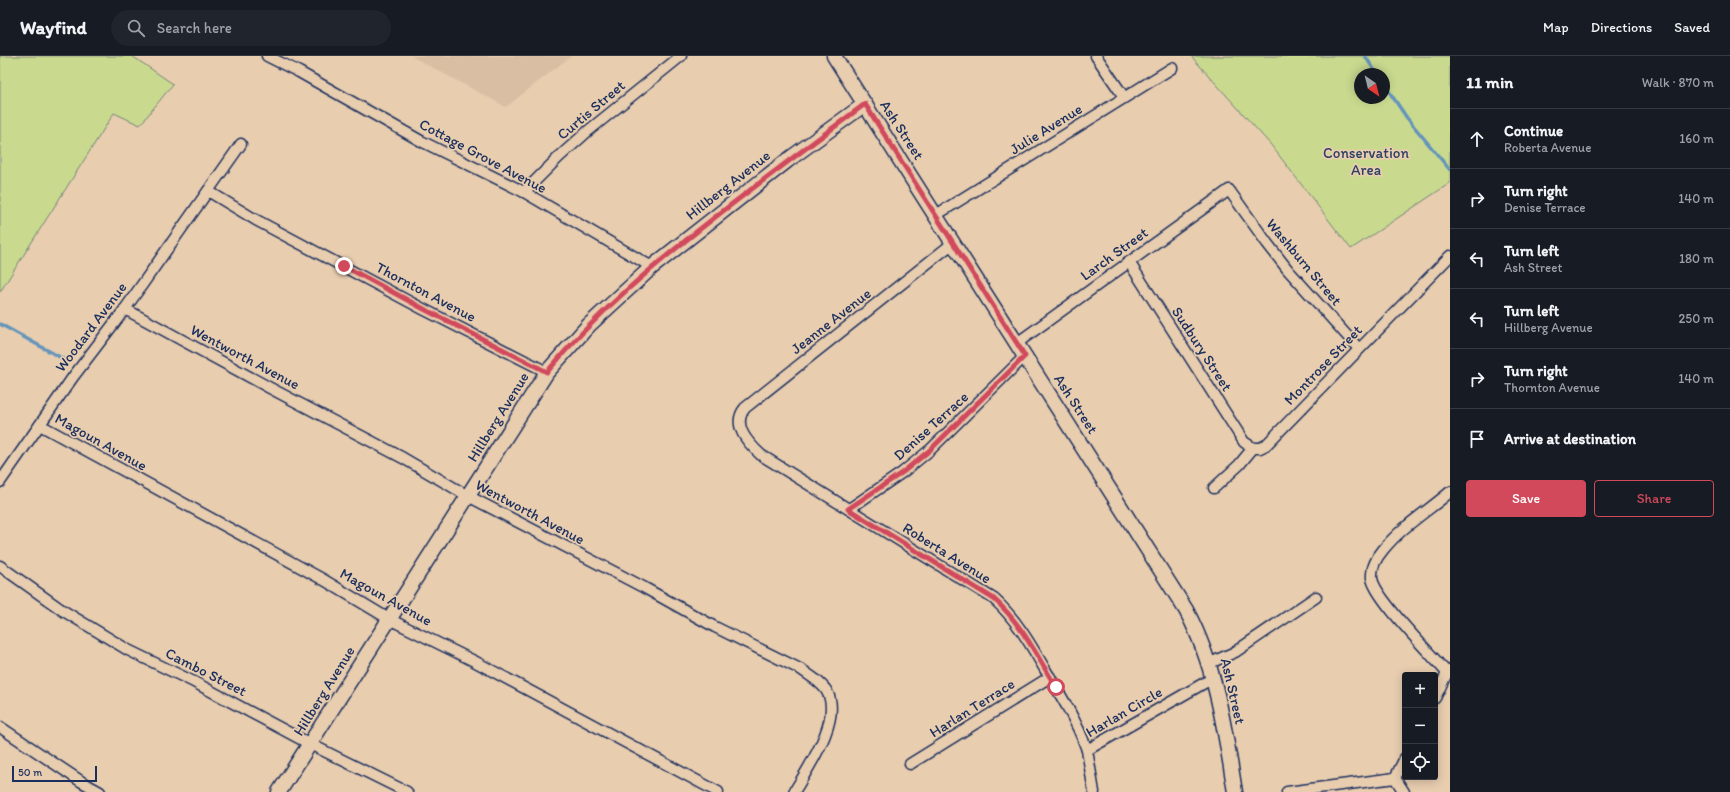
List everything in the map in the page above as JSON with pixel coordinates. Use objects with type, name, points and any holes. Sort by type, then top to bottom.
[{"type":"street","name":"Cottage Grove Avenue","points":[[267,56],[299,72],[393,125],[524,192],[652,267]]},
{"type":"street","name":"Curtis Street","points":[[524,192],[588,131],[681,56]]},
{"type":"street","name":"Ash Street","points":[[834,56],[1178,595],[1198,632],[1210,663],[1235,792]]},
{"type":"street","points":[[1096,56],[1124,97]]},
{"type":"street","name":"Julie Avenue","points":[[936,215],[1172,68]]},
{"type":"street","name":"Hillberg Avenue","points":[[279,792],[547,372],[589,325],[652,267],[807,146],[865,104]]},
{"type":"street","name":"Woodard Avenue","points":[[0,482],[72,376],[125,309],[241,144]]},
{"type":"street","name":"Larch Street","points":[[1017,343],[1229,190]]},
{"type":"street","name":"Washburn Street","points":[[1229,190],[1288,270],[1360,349]]},
{"type":"street","name":"Thornton Avenue","points":[[208,191],[256,220],[547,372]]},
{"type":"street","name":"Jeanne Avenue","points":[[741,429],[740,418],[741,413],[745,408],[953,243]]},
{"type":"street","name":"Montrose Street","points":[[1214,488],[1239,465],[1253,448],[1260,448],[1266,445],[1450,256]]},
{"type":"street","name":"Sudbury Street","points":[[1129,262],[1244,442],[1253,448]]},
{"type":"street","name":"Wentworth Avenue","points":[[125,309],[264,385],[403,458],[468,496],[643,587],[715,628],[802,670],[823,685],[830,700],[831,716],[826,731],[815,754],[794,792]]},
{"type":"street","name":"Denise Terrace","points":[[848,509],[903,472],[930,450],[1025,356]]},
{"type":"street","name":"Magoun Avenue","points":[[40,425],[324,580],[389,619],[474,661],[718,792]]},
{"type":"street","name":"Roberta Avenue","points":[[741,429],[750,444],[761,455],[994,599],[1010,615],[1022,631],[1070,711],[1087,750]]},
{"type":"street","points":[[1438,692],[1449,671],[1381,597],[1373,584],[1372,577],[1375,563],[1384,549],[1408,526],[1450,492]]},
{"type":"street","name":"Cambo Street","points":[[0,566],[62,610],[128,650],[194,682],[310,744],[407,792]]},
{"type":"street","points":[[1210,663],[1235,652],[1316,597]]},
{"type":"street","name":"Harlan Terrace","points":[[910,764],[1050,677]]},
{"type":"street","name":"Harlan Circle","points":[[1094,792],[1087,750],[1213,678]]},
{"type":"street","points":[[0,727],[82,782],[100,792]]},
{"type":"street","points":[[1395,778],[1402,764]]},
{"type":"street","points":[[1287,792],[1395,778]]},
{"type":"street","points":[[1395,778],[1404,792]]},
{"type":"shaded area","points":[[411,56],[571,56],[506,107]]},
{"type":"green space","points":[[0,56],[132,56],[173,84],[140,125],[114,113],[0,292]]},
{"type":"green space","name":"Conservation Area","points":[[1191,56],[1450,56],[1450,183],[1351,249],[1271,145]]},
{"type":"waterway","points":[[1365,56],[1373,68]]},
{"type":"waterway","points":[[1390,93],[1407,118],[1450,170]]},
{"type":"waterway","points":[[0,324],[67,361]]},
{"type":"route","points":[[344,266],[547,372],[575,338],[640,277],[813,141],[865,104],[1025,356],[980,403],[930,450],[903,472],[848,509],[994,599],[1010,615],[1022,631],[1056,687]]}]
